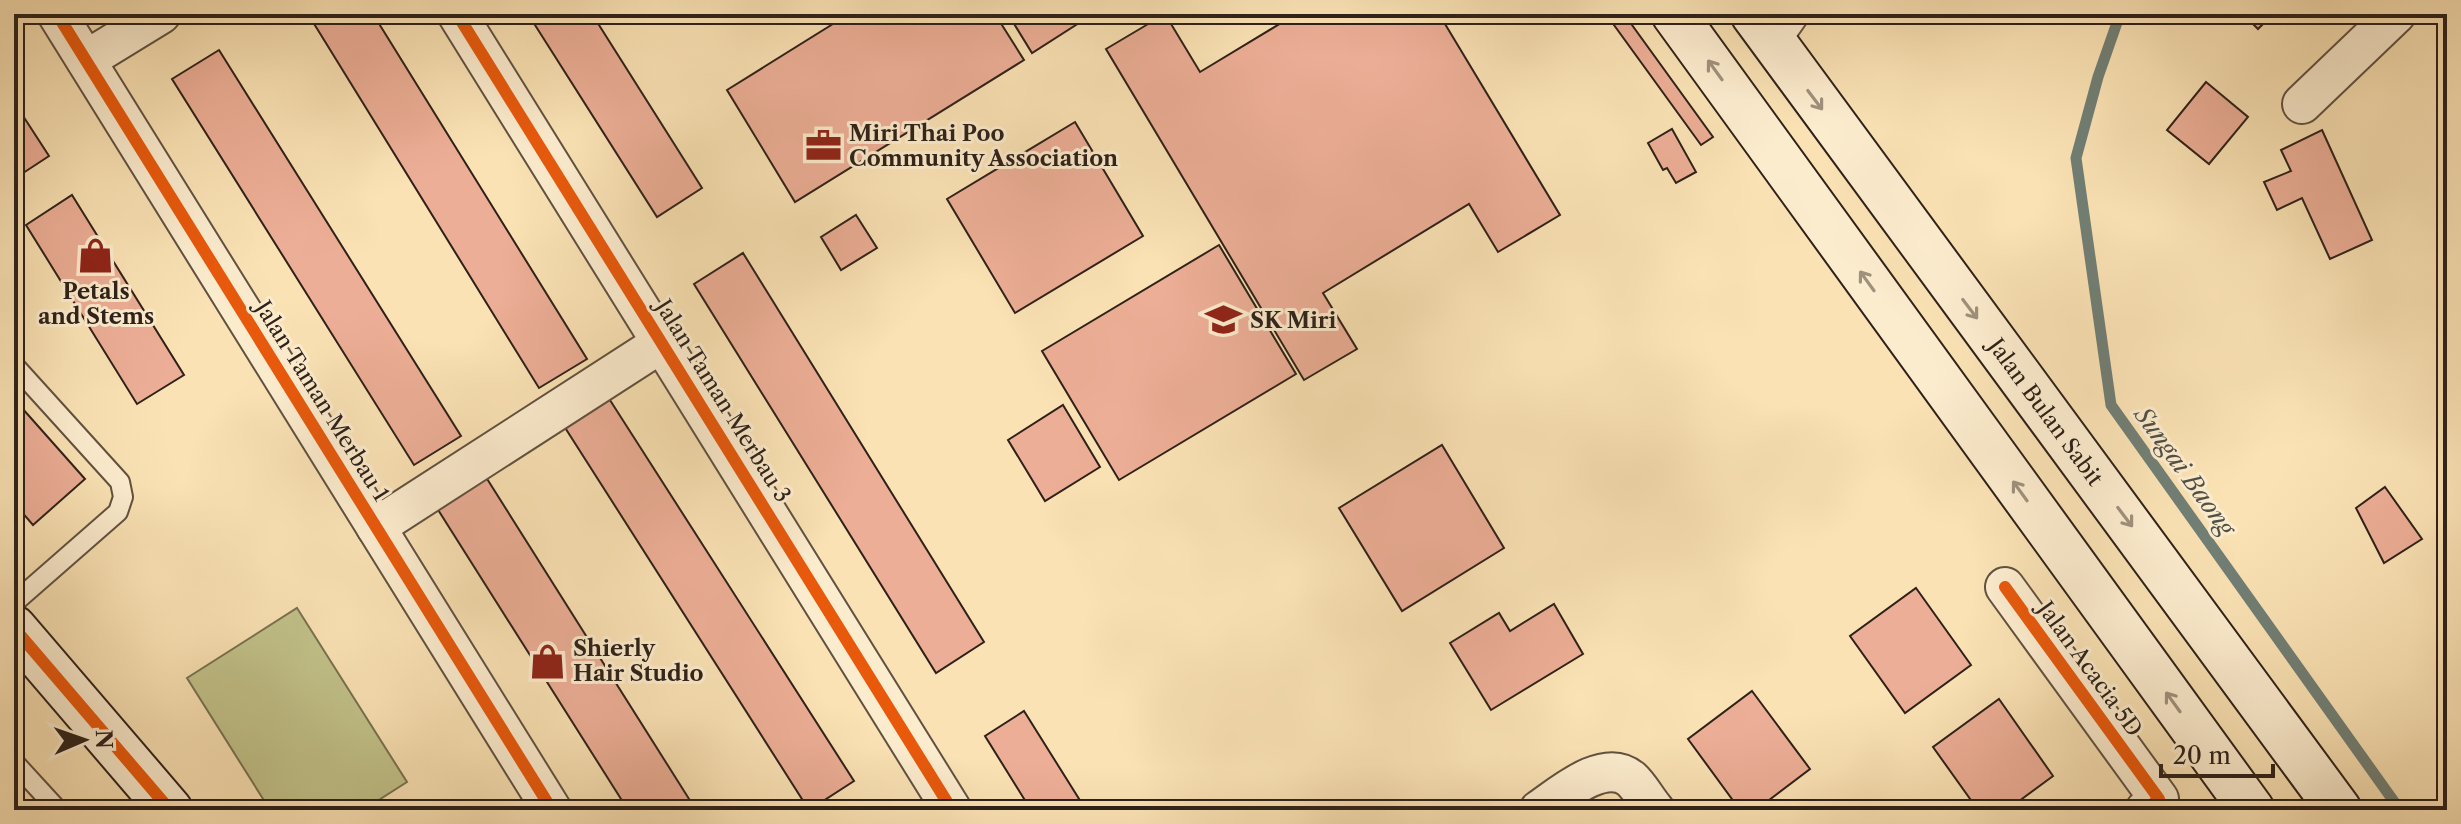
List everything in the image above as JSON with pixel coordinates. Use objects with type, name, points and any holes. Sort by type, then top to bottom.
[{"type":"main road","points":[[1674,14],[2252,810]]},
{"type":"main road","name":"Jalan Bulan Sabit","points":[[1777,25],[2339,810]]},
{"type":"main road","points":[[14,628],[166,809]]},
{"type":"main road","points":[[2222,648],[2254,738],[2303,810]]},
{"type":"street","name":"Jalan Taman Merbau 1","points":[[57,14],[552,810]]},
{"type":"street","points":[[86,60],[161,14]]},
{"type":"street","name":"Jalan Taman Merbau 3","points":[[457,14],[663,342],[947,808]]},
{"type":"street","points":[[2302,104],[2396,14]]},
{"type":"street","points":[[376,527],[663,342]]},
{"type":"street","name":"Jalan Acacia 5D","points":[[2005,587],[2159,799],[2145,810]]},
{"type":"street","points":[[1539,810],[1581,782],[1608,773],[1629,777],[1655,810]]},
{"type":"lane","points":[[14,365],[120,482],[123,497],[118,512],[14,603]]},
{"type":"lane","points":[[14,762],[58,810]]},
{"type":"green space","points":[[297,608],[407,782],[363,810],[270,810],[187,678]]},
{"type":"building","points":[[308,14],[373,14],[587,359],[539,388]]},
{"type":"building","points":[[528,14],[592,14],[702,188],[657,217]]},
{"type":"building","name":"Miri Thai Poo Community Association","points":[[849,14],[995,14],[1024,60],[795,202],[727,90]]},
{"type":"building","points":[[1008,14],[1093,14],[1032,53]]},
{"type":"building","points":[[1165,14],[1200,72],[1296,14],[1439,14],[1560,215],[1498,252],[1469,204],[1323,293],[1357,349],[1304,380],[1106,49]]},
{"type":"building","points":[[1606,14],[1624,14],[1713,137],[1701,145]]},
{"type":"building","points":[[2243,14],[2273,14],[2258,29]]},
{"type":"building","points":[[219,50],[461,436],[414,465],[172,79]]},
{"type":"building","points":[[2206,82],[2248,117],[2209,164],[2167,130]]},
{"type":"building","points":[[14,102],[49,156],[14,179]]},
{"type":"building","points":[[1075,122],[1143,236],[1015,313],[947,199]]},
{"type":"building","points":[[1672,129],[1696,172],[1676,183],[1667,168],[1663,170],[1648,143]]},
{"type":"building","points":[[2322,130],[2372,240],[2330,259],[2302,198],[2277,210],[2264,182],[2291,171],[2281,150]]},
{"type":"building","points":[[72,195],[184,375],[137,404],[26,225]]},
{"type":"building","points":[[856,215],[877,248],[841,270],[821,237]]},
{"type":"building","points":[[1219,245],[1296,374],[1119,480],[1042,351]]},
{"type":"building","points":[[743,253],[984,642],[936,673],[694,284]]},
{"type":"building","points":[[608,397],[854,781],[809,810],[564,426]]},
{"type":"building","points":[[14,399],[85,479],[33,525],[14,503]]},
{"type":"building","points":[[1063,405],[1100,467],[1045,501],[1008,440]]},
{"type":"building","points":[[1442,445],[1504,548],[1402,611],[1339,508]]},
{"type":"building","points":[[484,474],[696,810],[628,810],[435,505]]},
{"type":"building","points":[[2385,487],[2422,539],[2384,563],[2356,508]]},
{"type":"building","points":[[1916,588],[1971,665],[1905,713],[1850,636]]},
{"type":"building","points":[[1554,604],[1583,654],[1491,710],[1450,643],[1499,613],[1510,631]]},
{"type":"building","points":[[1752,691],[1810,769],[1756,810],[1740,810],[1688,739]]},
{"type":"building","points":[[1999,699],[2053,776],[2007,810],[1978,810],[1933,747]]},
{"type":"building","points":[[1024,711],[1086,810],[1031,810],[985,736]]},
{"type":"waterway","name":"Sungai Baong","points":[[2120,14],[2098,77],[2076,158],[2111,405],[2400,810]]},
{"type":"cycle path","points":[[57,14],[552,810]]},
{"type":"cycle path","points":[[457,14],[952,810]]},
{"type":"cycle path","points":[[2005,587],[2159,799],[2145,810]]},
{"type":"cycle path","points":[[14,628],[170,810]]},
{"type":"place","name":"Miri Thai Poo Community Association","points":[[823,146]]},
{"type":"place","name":"Petals and Stems","points":[[96,255]]},
{"type":"place","name":"SK Miri","points":[[1224,320]]},
{"type":"place","name":"Shierly Hair Studio","points":[[547,661]]}]
